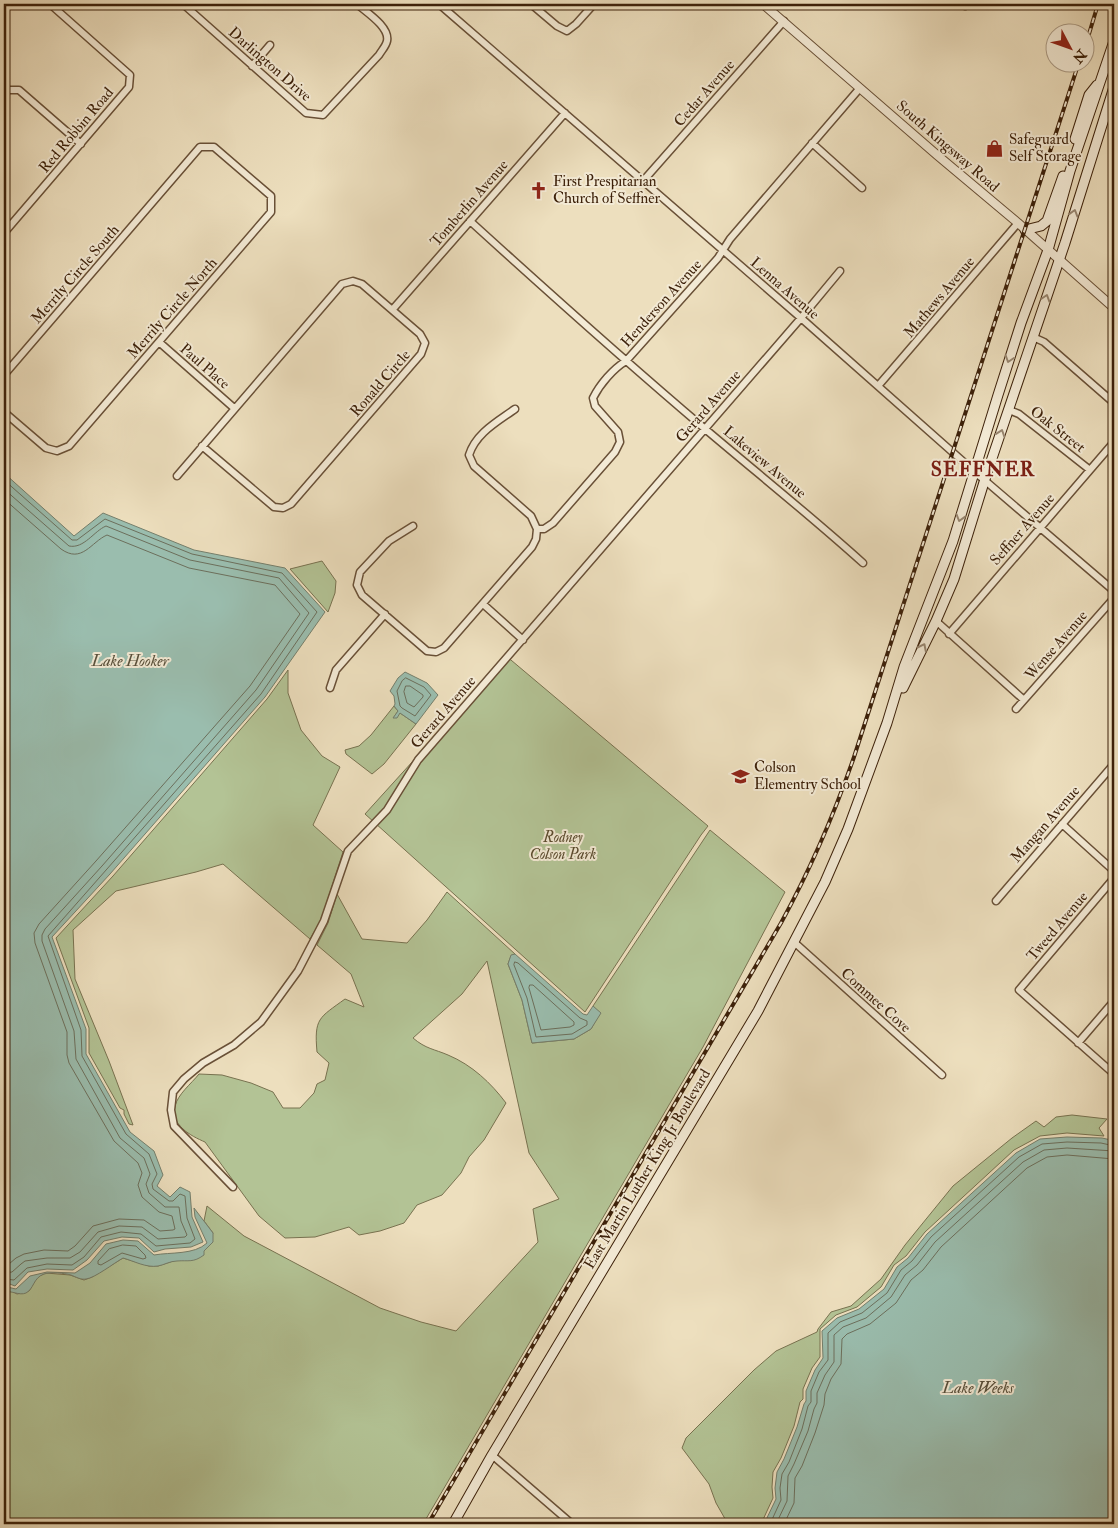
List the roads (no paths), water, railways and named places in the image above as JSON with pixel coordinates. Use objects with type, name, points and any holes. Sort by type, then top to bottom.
[{"type":"main road","points":[[887,723],[904,667],[953,541],[1015,341],[1048,250],[1070,172],[1114,41]]},
{"type":"main road","points":[[1025,230],[1041,226],[1050,216],[1089,95],[1101,81]]},
{"type":"main road","points":[[887,723],[954,579],[1114,86]]},
{"type":"main road","name":"East Martin Luther King Jr Boulevard","points":[[452,1524],[758,1011],[826,882],[852,820],[887,723]]},
{"type":"street","name":"Red Robbin Road","points":[[4,234],[129,87],[130,75],[50,4]]},
{"type":"street","name":"Darlington Drive","points":[[183,4],[306,113],[323,115],[384,47],[388,39],[386,30],[357,4]]},
{"type":"street","name":"Lenna Avenue","points":[[439,4],[801,318],[974,472],[985,479],[1039,528],[1114,591]]},
{"type":"street","points":[[531,4],[557,26],[567,31],[594,4]]},
{"type":"street","name":"South Kingsway Road","points":[[764,4],[1114,308]]},
{"type":"street","name":"Cedar Avenue","points":[[643,181],[784,21]]},
{"type":"street","points":[[252,66],[270,45]]},
{"type":"street","name":"Henderson Avenue","points":[[537,529],[544,529],[553,523],[615,452],[620,442],[618,432],[595,406],[593,398],[596,391],[626,361],[723,251],[730,239],[860,88]]},
{"type":"street","points":[[4,92],[6,90],[19,90],[81,144]]},
{"type":"street","name":"Tomberlin Avenue","points":[[393,309],[565,113]]},
{"type":"street","points":[[812,143],[862,188]]},
{"type":"street","name":"Merrily Circle North","points":[[4,412],[46,448],[57,451],[69,446],[271,212],[271,196],[214,147],[200,146],[164,188]]},
{"type":"street","name":"Merrily Circle South","points":[[4,375],[164,188]]},
{"type":"street","name":"Lakeview Avenue","points":[[470,221],[626,361],[864,563]]},
{"type":"street","name":"Mathews Avenue","points":[[878,386],[1018,223]]},
{"type":"street","name":"Gerard Avenue","points":[[233,1186],[174,1126],[171,1110],[173,1092],[184,1079],[203,1063],[234,1044],[261,1022],[298,971],[324,922],[348,851],[387,810],[418,760],[801,318],[840,270]]},
{"type":"street","name":"Ronald Circle","points":[[176,476],[342,284],[352,281],[362,284],[420,334],[425,343],[421,354],[291,504],[283,508],[274,507],[202,446]]},
{"type":"street","points":[[1033,337],[1044,342],[1114,403]]},
{"type":"street","name":"Paul Place","points":[[159,342],[234,408]]},
{"type":"street","points":[[413,526],[389,541],[360,572],[357,585],[362,595],[427,651],[436,652],[444,648],[532,547],[536,539],[537,529],[531,516],[474,466],[468,455],[472,444],[489,427],[515,409]]},
{"type":"street","name":"Oak Street","points":[[1009,410],[1019,414],[1090,470]]},
{"type":"street","name":"Seffner Avenue","points":[[949,634],[1114,442]]},
{"type":"street","name":"Wense Avenue","points":[[1016,709],[1114,598]]},
{"type":"street","points":[[482,604],[523,640]]},
{"type":"street","points":[[330,688],[336,670],[385,614]]},
{"type":"street","points":[[936,621],[1024,700]]},
{"type":"street","name":"Mangan Avenue","points":[[996,901],[1114,764]]},
{"type":"street","points":[[1062,824],[1114,871]]},
{"type":"street","name":"Tweed Avenue","points":[[1078,1043],[1019,990],[1114,878]]},
{"type":"street","name":"Commee Cove","points":[[794,942],[942,1075]]},
{"type":"street","points":[[1114,1001],[1078,1043],[1114,1074]]},
{"type":"street","points":[[492,1455],[572,1524]]},
{"type":"water","name":"Lake Hooker","points":[[4,473],[74,536],[103,513],[194,550],[285,568],[325,612],[265,697],[110,874],[52,937],[86,1029],[86,1054],[130,1132],[154,1151],[163,1175],[157,1186],[170,1197],[180,1187],[190,1192],[192,1217],[203,1242],[191,1247],[154,1252],[139,1238],[122,1237],[104,1241],[87,1260],[73,1270],[47,1269],[28,1272],[15,1286],[7,1283],[4,1285]]},
{"type":"water","points":[[405,672],[427,683],[438,695],[416,724],[400,713],[397,718],[393,718],[398,711],[394,706],[394,696],[390,691],[398,678]]},
{"type":"water","points":[[515,954],[583,1014],[587,1015],[593,1006],[601,1013],[591,1029],[574,1039],[532,1043],[522,1000],[508,964],[511,955]]},
{"type":"water","name":"Lake Weeks","points":[[1114,1136],[1114,1524],[764,1524],[776,1499],[777,1472],[797,1427],[806,1401],[806,1391],[815,1370],[823,1358],[822,1331],[837,1318],[859,1309],[884,1289],[897,1267],[908,1258],[927,1234],[1016,1153],[1040,1139],[1067,1137],[1111,1140]]},
{"type":"water","points":[[194,1208],[213,1233],[213,1242],[204,1251],[204,1255],[197,1259],[174,1261],[154,1266],[123,1258],[90,1278],[82,1279],[71,1275],[47,1273],[40,1276],[26,1293],[4,1292],[4,1289],[7,1287],[16,1289],[30,1276],[47,1272],[75,1273],[90,1263],[106,1244],[123,1240],[138,1241],[154,1255],[196,1250],[207,1243],[195,1217]]},
{"type":"railway","points":[[1093,22],[1098,4]]},
{"type":"railway","points":[[428,1524],[781,923],[821,842],[854,757],[1076,72]]},
{"type":"place","name":"Safeguard Self Storage","points":[[995,148]]},
{"type":"place","name":"First Prespitarian Church of Seffner","points":[[539,190]]},
{"type":"place","name":"Colson Elementry School","points":[[740,776]]},
{"type":"district","name":"SEFFNER","points":[[983,469]]},
{"type":"park label","name":"Rodney Colson Park","points":[[563,846]]}]
